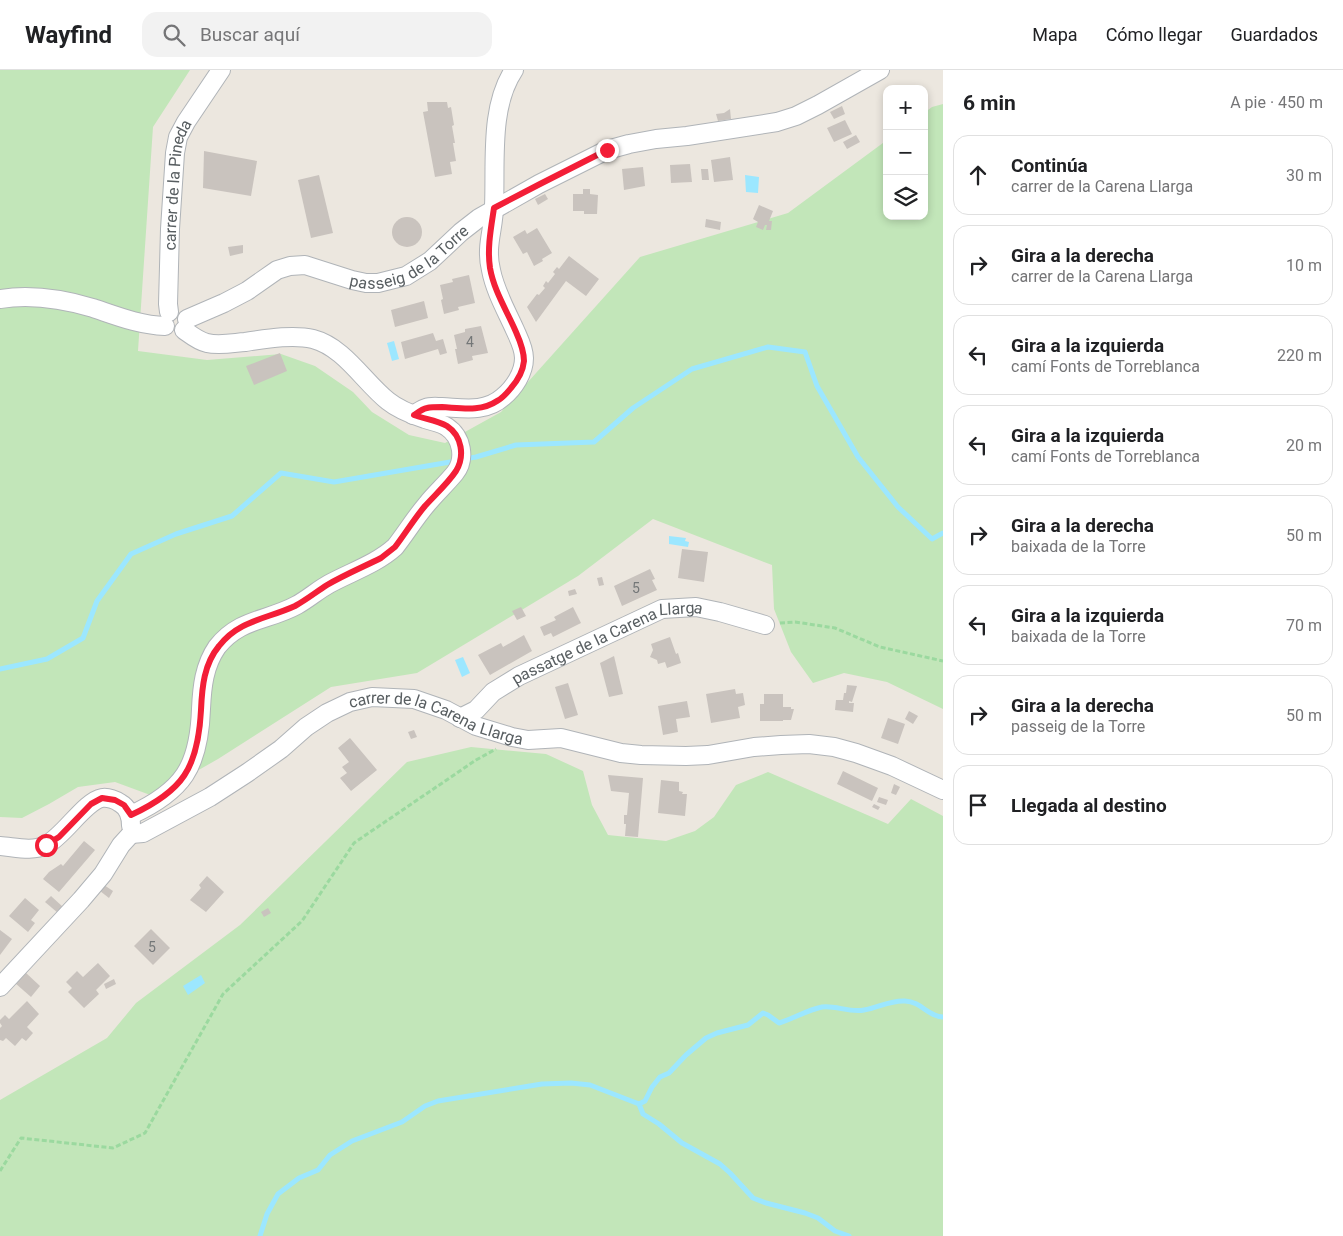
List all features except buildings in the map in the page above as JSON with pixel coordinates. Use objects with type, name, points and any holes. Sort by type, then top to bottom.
[{"type":"street","name":"carrer de la Pineda","points":[[167,319],[170,229],[175,153],[178,137],[186,122],[222,70]]},
{"type":"street","points":[[414,415],[425,408],[483,408],[497,402],[508,392],[521,374],[524,359],[522,348],[495,286],[490,270],[489,255],[489,239],[494,208],[494,164],[499,106],[502,92],[514,70]]},
{"type":"street","name":"passeig de la Torre","points":[[186,325],[246,291],[277,270],[290,266],[305,266],[366,283],[378,284],[406,276],[430,261],[461,232],[494,208],[607,150],[656,139],[778,122],[796,116],[818,105],[880,70]]},
{"type":"street","points":[[0,299],[60,300],[93,308],[138,323],[167,319],[176,310],[186,316],[186,325],[200,340],[208,343],[234,344],[284,338],[313,339],[339,353],[391,404],[414,415],[448,427],[458,438],[460,444],[460,465],[455,473],[389,552],[328,585],[296,605],[248,623],[226,637],[209,661],[204,675],[198,742],[188,770],[179,783],[161,799],[131,815]]},
{"type":"street","name":"passatge de la Carena Llarga","points":[[460,718],[476,710],[493,692],[519,676],[662,609],[696,607],[765,625]]},
{"type":"street","name":"carrer de la Carena Llarga","points":[[131,834],[144,833],[210,797],[281,749],[306,727],[327,713],[350,702],[372,697],[414,699],[437,707],[476,726],[516,738],[528,740],[560,738],[621,753],[686,756],[708,755],[754,747],[781,745],[808,744],[834,747],[892,766],[943,790]]},
{"type":"street","points":[[0,846],[36,849],[46,845],[59,837],[91,804],[102,798],[115,800],[124,805],[131,815],[131,834],[121,845],[103,874],[87,894],[0,988]]},
{"type":"path","points":[[765,625],[795,622],[835,628],[880,647],[943,661]]},
{"type":"path","points":[[0,1170],[21,1138],[114,1148],[145,1133],[224,994],[302,921],[354,843],[476,760],[516,738]]},
{"type":"green space","points":[[0,70],[190,70],[153,127],[138,351],[207,360],[281,354],[315,366],[353,392],[372,412],[409,435],[445,443],[501,412],[640,257],[788,213],[883,143],[883,220],[928,220],[928,110],[943,104],[943,709],[887,682],[844,673],[813,683],[791,652],[774,609],[772,565],[653,519],[578,576],[417,673],[331,687],[218,759],[153,796],[115,782],[78,787],[22,818],[0,817]]},
{"type":"green space","points":[[471,747],[546,754],[583,771],[592,805],[608,835],[666,841],[695,831],[714,817],[736,785],[768,772],[888,824],[911,799],[943,816],[943,1236],[0,1236],[0,1100],[107,1038],[136,1003],[240,925],[407,762]]},
{"type":"water","points":[[745,175],[759,177],[758,193],[746,192]]},
{"type":"water","points":[[394,341],[399,359],[392,361],[387,343]]},
{"type":"water","points":[[669,536],[686,538],[685,541],[689,542],[688,547],[669,544]]},
{"type":"water","points":[[463,657],[470,673],[462,677],[455,660]]},
{"type":"water","points":[[201,975],[205,983],[188,995],[183,986]]},
{"type":"waterway","points":[[464,459],[516,445],[594,442],[633,408],[692,369],[768,347],[805,352],[817,386],[858,457],[898,507],[932,539],[943,533]]},
{"type":"waterway","points":[[0,669],[47,659],[83,638],[97,601],[131,554],[176,534],[232,516],[281,473],[334,482],[456,461]]},
{"type":"waterway","points":[[260,1236],[267,1214],[278,1194],[299,1178],[318,1170],[330,1155],[352,1141],[402,1122],[425,1106],[438,1101],[542,1084],[571,1083],[590,1085],[639,1104],[645,1101],[660,1077],[669,1073],[706,1038],[717,1033],[748,1025],[763,1013],[779,1023],[822,1007],[859,1011],[905,1001],[916,1004],[937,1016],[943,1017]]},
{"type":"waterway","points":[[639,1104],[643,1114],[659,1124],[682,1143],[720,1164],[753,1198],[818,1218],[835,1231],[849,1236]]},
{"type":"route","points":[[46,845],[59,837],[91,804],[102,798],[115,800],[124,805],[131,815],[151,806],[170,792],[188,770],[194,756],[198,742],[204,675],[209,661],[226,637],[248,623],[296,605],[328,585],[381,558],[395,547],[429,502],[455,473],[460,465],[461,456],[458,438],[448,427],[414,415],[425,408],[474,409],[483,408],[497,402],[518,380],[523,367],[524,359],[520,343],[490,270],[489,239],[494,208],[607,150]]}]
